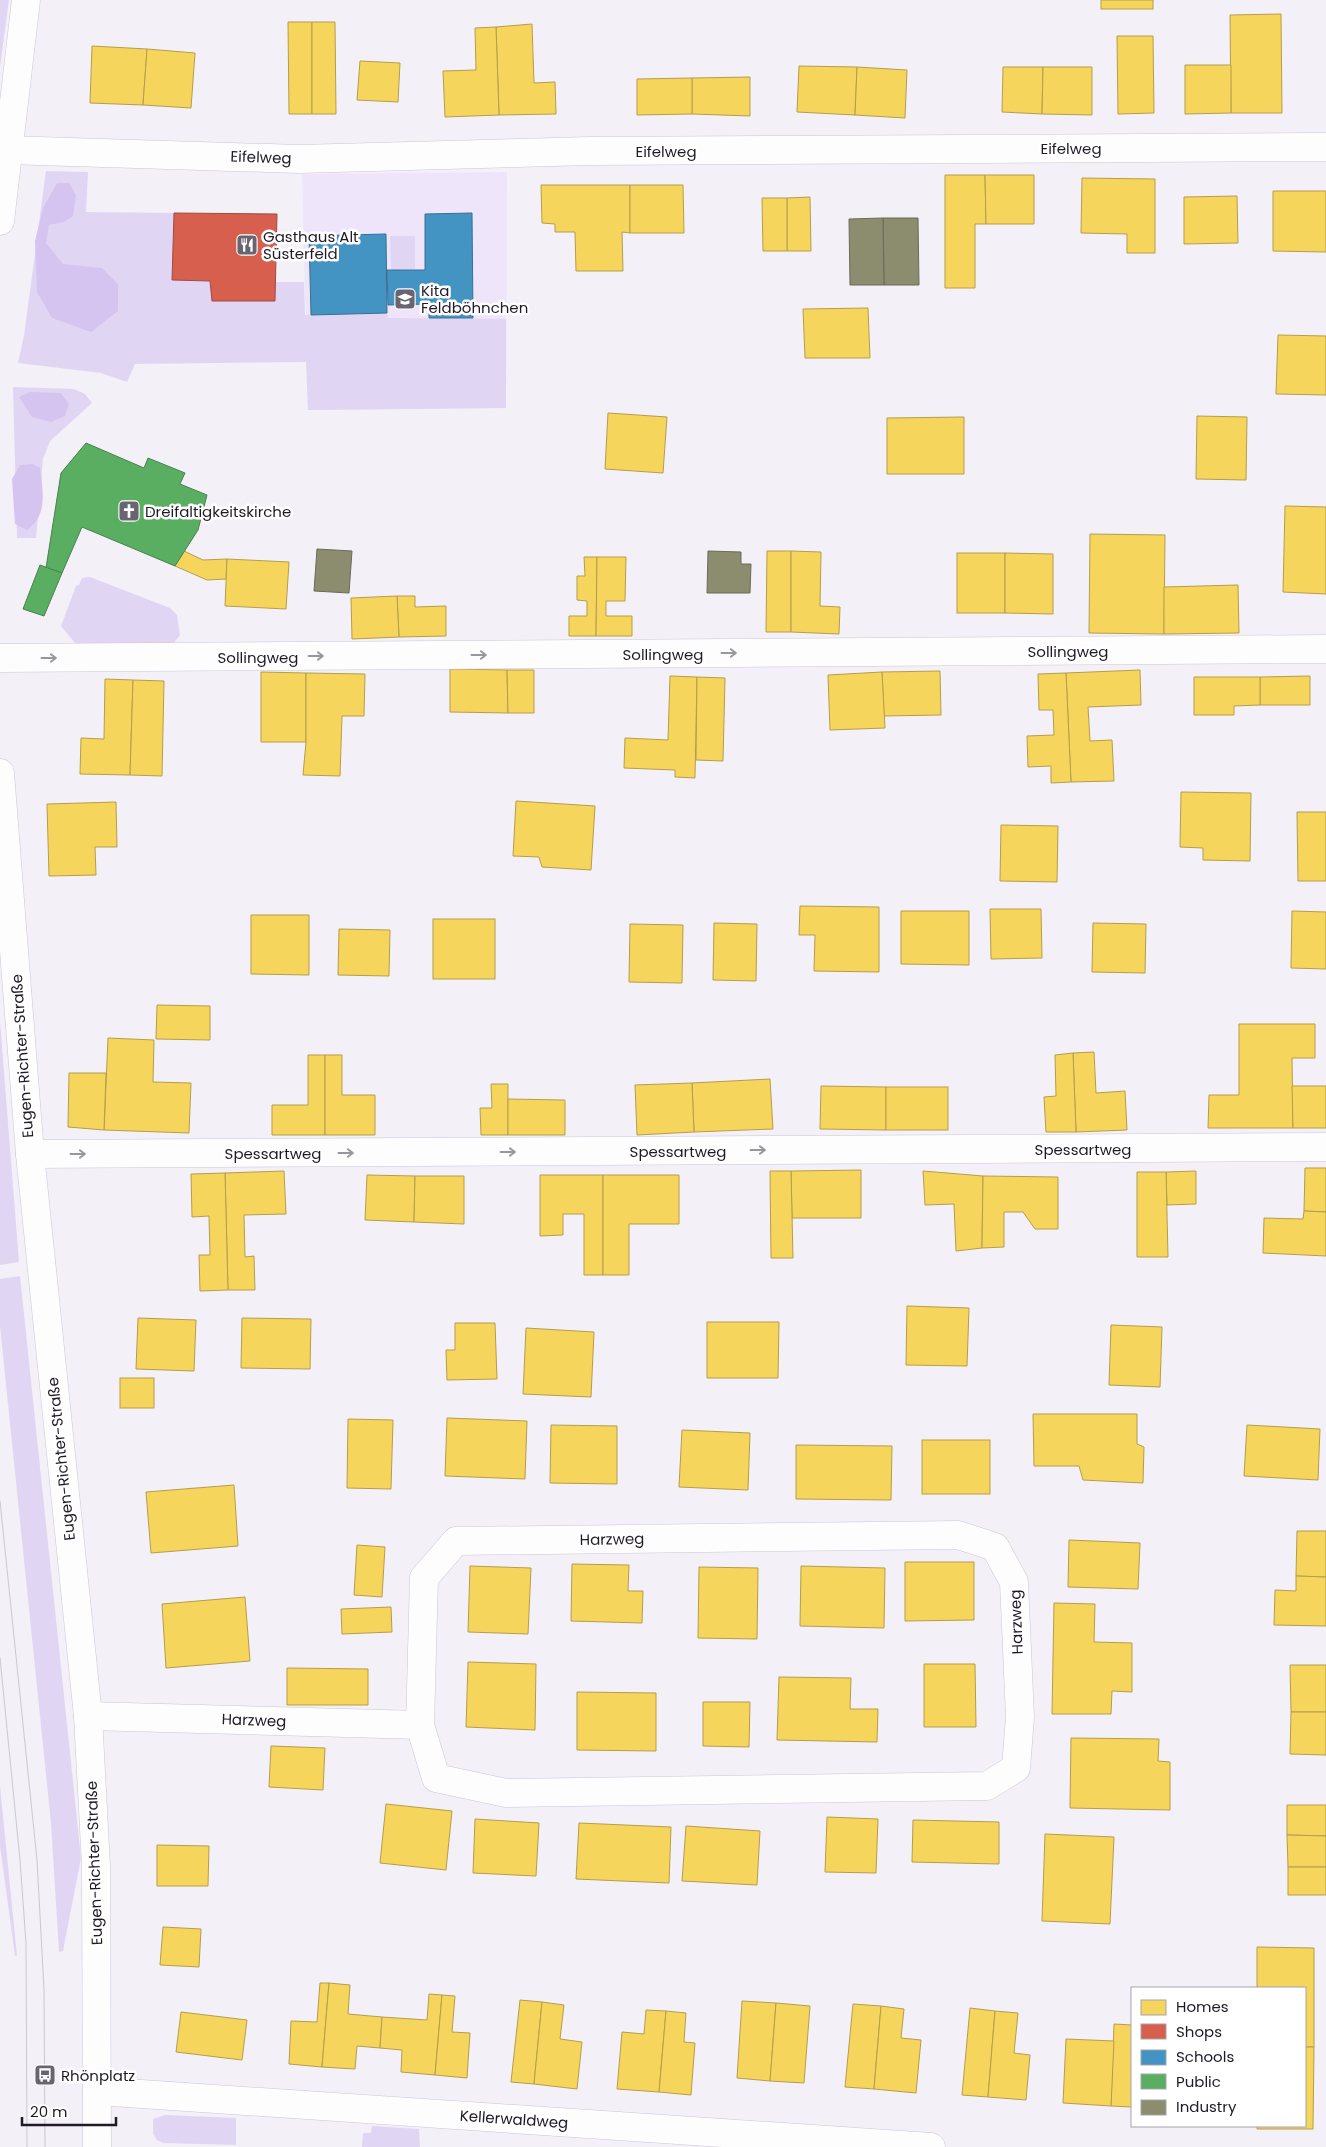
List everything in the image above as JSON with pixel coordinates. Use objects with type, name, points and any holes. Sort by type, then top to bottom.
[{"type":"street","points":[[0,221],[26,0]]},
{"type":"street","name":"Eifelweg","points":[[7,150],[299,158],[590,151],[1326,147]]},
{"type":"street","name":"Sollingweg","points":[[0,658],[1326,650]]},
{"type":"street","name":"Eugen-Richter-Straße","points":[[0,772],[30,1154],[88,1716],[96,1866],[97,2147]]},
{"type":"street","name":"Spessartweg","points":[[30,1154],[1326,1147]]},
{"type":"street","name":"Harzweg","points":[[958,1535],[995,1547],[1014,1582],[1020,1718],[1016,1768],[987,1786],[506,1793],[436,1778],[420,1725],[424,1578],[456,1541],[958,1535]]},
{"type":"street","name":"Harzweg","points":[[88,1716],[420,1725]]},
{"type":"street","name":"Kellerwaldweg","points":[[97,2091],[931,2147]]},
{"type":"shaded area","points":[[0,0],[9,0],[0,67]]},
{"type":"shaded area","points":[[46,171],[88,172],[86,212],[174,213],[172,280],[210,281],[212,301],[275,301],[275,282],[304,282],[305,315],[387,313],[388,318],[506,319],[506,408],[308,410],[306,362],[135,364],[127,382],[101,373],[18,363],[24,336]]},
{"type":"shaded area","name":"Kita Feldböhnchen","points":[[507,172],[506,408],[308,410],[302,174]]},
{"type":"shaded area","points":[[57,183],[69,183],[76,195],[73,216],[64,222],[49,225],[46,243],[63,264],[102,268],[118,284],[118,311],[91,332],[52,318],[37,292],[35,241],[43,208]]},
{"type":"shaded area","points":[[390,236],[415,236],[415,269],[391,270]]},
{"type":"shaded area","points":[[13,387],[74,389],[85,394],[92,403],[50,441],[43,459],[36,538],[17,538]]},
{"type":"shaded area","points":[[30,392],[61,393],[69,404],[65,416],[51,422],[32,417],[19,397]]},
{"type":"shaded area","points":[[33,464],[40,468],[43,494],[38,518],[27,530],[15,524],[12,479],[20,465]]},
{"type":"shaded area","points":[[90,577],[170,608],[177,615],[180,635],[173,644],[76,644],[61,626],[76,586],[79,585],[82,578]]},
{"type":"shaded area","points":[[0,1022],[19,1262],[0,1265]]},
{"type":"shaded area","points":[[20,1276],[81,1858],[63,1951],[59,1952],[51,1823],[0,1326],[0,1279]]},
{"type":"shaded area","points":[[0,1786],[17,1956],[15,1956],[0,1846]]},
{"type":"shaded area","points":[[165,2115],[236,2118],[236,2145],[163,2143],[157,2140],[153,2133],[153,2119]]},
{"type":"shaded area","points":[[372,2126],[419,2129],[420,2147],[362,2147],[363,2133],[371,2133]]},
{"type":"building: Homes","points":[[1101,0],[1153,0],[1153,9],[1101,9]]},
{"type":"building: Homes","points":[[1281,14],[1282,113],[1231,113],[1230,15]]},
{"type":"building: Homes","points":[[288,22],[312,22],[312,114],[289,114]]},
{"type":"building: Homes","points":[[312,22],[335,22],[336,114],[312,114]]},
{"type":"building: Homes","points":[[532,24],[534,83],[555,82],[556,114],[499,115],[496,27]]},
{"type":"building: Homes","points":[[496,27],[499,115],[445,117],[443,71],[476,70],[475,28]]},
{"type":"building: Homes","points":[[1117,36],[1153,36],[1154,113],[1118,114]]},
{"type":"building: Homes","points":[[92,46],[147,49],[143,105],[90,103]]},
{"type":"building: Homes","points":[[147,49],[195,53],[191,108],[143,105]]},
{"type":"building: Homes","points":[[360,61],[400,63],[398,102],[357,100]]},
{"type":"building: Homes","points":[[1185,65],[1231,65],[1231,113],[1185,114]]},
{"type":"building: Homes","points":[[799,66],[857,67],[855,115],[797,112]]},
{"type":"building: Homes","points":[[857,67],[907,70],[905,118],[855,115]]},
{"type":"building: Homes","points":[[1003,67],[1043,67],[1042,114],[1002,112]]},
{"type":"building: Homes","points":[[1043,67],[1092,67],[1092,115],[1042,114]]},
{"type":"building: Homes","points":[[750,77],[750,116],[692,114],[692,78]]},
{"type":"building: Homes","points":[[692,78],[692,114],[637,115],[637,79]]},
{"type":"building: Homes","points":[[945,175],[985,175],[986,224],[975,224],[975,288],[945,288]]},
{"type":"building: Homes","points":[[985,175],[1034,175],[1034,224],[986,224]]},
{"type":"building: Homes","points":[[1082,178],[1155,179],[1155,253],[1127,253],[1127,234],[1081,233]]},
{"type":"building: Homes","points":[[541,185],[630,185],[630,233],[622,232],[623,271],[576,271],[575,232],[555,232],[555,224],[542,223]]},
{"type":"building: Homes","points":[[630,185],[683,185],[684,233],[630,233]]},
{"type":"building: Homes","points":[[1273,191],[1326,191],[1326,252],[1273,251]]},
{"type":"building: Homes","points":[[1237,196],[1238,243],[1184,244],[1184,197]]},
{"type":"building: Homes","points":[[810,197],[811,251],[787,251],[787,198]]},
{"type":"building: Homes","points":[[762,198],[787,198],[787,251],[763,251]]},
{"type":"building: Homes","points":[[868,308],[870,358],[805,358],[803,309]]},
{"type":"building: Homes","points":[[1278,335],[1326,336],[1326,395],[1276,394]]},
{"type":"building: Homes","points":[[608,413],[667,417],[663,473],[605,469]]},
{"type":"building: Homes","points":[[1197,416],[1247,417],[1246,480],[1196,479]]},
{"type":"building: Homes","points":[[964,417],[964,474],[887,474],[887,418]]},
{"type":"building: Homes","points":[[1285,506],[1326,507],[1326,594],[1283,592]]},
{"type":"building: Homes","points":[[1090,534],[1165,535],[1164,634],[1089,633]]},
{"type":"building: Homes","points":[[184,551],[203,560],[227,559],[226,579],[207,580],[175,566]]},
{"type":"building: Homes","points":[[767,551],[791,551],[791,632],[766,632]]},
{"type":"building: Homes","points":[[791,551],[821,552],[820,606],[840,607],[839,634],[791,632]]},
{"type":"building: Homes","points":[[957,553],[1005,553],[1005,613],[957,613]]},
{"type":"building: Homes","points":[[1005,553],[1053,554],[1053,614],[1005,613]]},
{"type":"building: Homes","points":[[584,557],[597,557],[596,636],[569,636],[569,616],[587,616],[587,601],[577,600],[577,576],[585,576]]},
{"type":"building: Homes","points":[[597,557],[626,557],[625,601],[606,601],[606,616],[632,616],[632,636],[596,636]]},
{"type":"building: Homes","points":[[227,559],[289,562],[286,609],[225,606]]},
{"type":"building: Homes","points":[[1238,585],[1239,633],[1164,634],[1164,587]]},
{"type":"building: Homes","points":[[397,596],[415,596],[415,607],[446,606],[446,636],[399,637]]},
{"type":"building: Homes","points":[[397,596],[399,637],[352,639],[351,598]]},
{"type":"building: Homes","points":[[450,669],[507,670],[508,713],[450,712]]},
{"type":"building: Homes","points":[[507,670],[534,670],[534,713],[508,713]]},
{"type":"building: Homes","points":[[1140,670],[1141,705],[1088,707],[1090,741],[1112,740],[1114,781],[1071,782],[1066,673]]},
{"type":"building: Homes","points":[[940,671],[941,715],[884,716],[882,672]]},
{"type":"building: Homes","points":[[261,672],[306,673],[306,742],[261,742]]},
{"type":"building: Homes","points":[[882,672],[885,728],[830,730],[828,675]]},
{"type":"building: Homes","points":[[306,673],[365,674],[364,716],[342,716],[340,776],[303,775],[306,742]]},
{"type":"building: Homes","points":[[1066,673],[1071,782],[1051,783],[1051,766],[1028,767],[1027,736],[1054,735],[1053,710],[1039,710],[1038,674]]},
{"type":"building: Homes","points":[[670,676],[697,677],[695,778],[675,777],[675,770],[624,768],[625,738],[668,740]]},
{"type":"building: Homes","points":[[1310,676],[1310,705],[1260,705],[1260,677]]},
{"type":"building: Homes","points":[[697,677],[725,678],[723,761],[696,760]]},
{"type":"building: Homes","points":[[1194,677],[1260,677],[1260,705],[1234,706],[1234,715],[1194,715]]},
{"type":"building: Homes","points":[[105,679],[133,680],[130,775],[80,774],[81,738],[104,739]]},
{"type":"building: Homes","points":[[133,680],[164,681],[162,776],[130,775]]},
{"type":"building: Homes","points":[[1181,792],[1251,793],[1250,861],[1203,860],[1203,848],[1180,847]]},
{"type":"building: Homes","points":[[516,801],[595,806],[591,870],[542,867],[539,857],[513,856]]},
{"type":"building: Homes","points":[[116,802],[117,847],[95,847],[96,875],[49,876],[47,804]]},
{"type":"building: Homes","points":[[1297,812],[1326,812],[1326,881],[1298,881]]},
{"type":"building: Homes","points":[[1001,825],[1058,826],[1057,882],[1000,881]]},
{"type":"building: Homes","points":[[800,906],[879,907],[879,972],[814,971],[815,935],[799,935]]},
{"type":"building: Homes","points":[[990,909],[1041,909],[1042,958],[991,959]]},
{"type":"building: Homes","points":[[901,911],[969,911],[969,965],[901,964]]},
{"type":"building: Homes","points":[[1292,911],[1326,912],[1326,969],[1291,968]]},
{"type":"building: Homes","points":[[251,915],[309,915],[309,975],[251,974]]},
{"type":"building: Homes","points":[[433,919],[495,919],[495,979],[433,979]]},
{"type":"building: Homes","points":[[714,923],[757,924],[756,981],[713,980]]},
{"type":"building: Homes","points":[[1093,923],[1146,924],[1145,973],[1092,972]]},
{"type":"building: Homes","points":[[630,924],[683,925],[682,983],[629,982]]},
{"type":"building: Homes","points":[[339,929],[390,930],[389,976],[338,975]]},
{"type":"building: Homes","points":[[157,1005],[210,1006],[210,1040],[156,1039]]},
{"type":"building: Homes","points":[[1239,1024],[1315,1024],[1315,1058],[1292,1058],[1293,1128],[1208,1128],[1209,1095],[1239,1095]]},
{"type":"building: Homes","points":[[108,1038],[154,1040],[153,1082],[191,1083],[189,1133],[104,1130]]},
{"type":"building: Homes","points":[[1094,1052],[1096,1093],[1125,1091],[1127,1130],[1076,1132],[1073,1053]]},
{"type":"building: Homes","points":[[1073,1053],[1076,1132],[1046,1132],[1044,1097],[1056,1096],[1055,1055]]},
{"type":"building: Homes","points":[[308,1055],[325,1055],[325,1135],[272,1135],[272,1105],[308,1105]]},
{"type":"building: Homes","points":[[325,1055],[342,1055],[342,1095],[375,1095],[375,1135],[325,1135]]},
{"type":"building: Homes","points":[[69,1073],[106,1073],[104,1130],[68,1127]]},
{"type":"building: Homes","points":[[770,1079],[773,1129],[694,1132],[692,1083]]},
{"type":"building: Homes","points":[[692,1083],[694,1132],[637,1135],[635,1085]]},
{"type":"building: Homes","points":[[491,1084],[508,1084],[508,1135],[481,1135],[480,1108],[492,1108]]},
{"type":"building: Homes","points":[[821,1086],[886,1087],[886,1130],[820,1129]]},
{"type":"building: Homes","points":[[1292,1086],[1326,1086],[1326,1128],[1293,1128]]},
{"type":"building: Homes","points":[[886,1087],[948,1087],[948,1130],[886,1130]]},
{"type":"building: Homes","points":[[508,1099],[565,1100],[565,1135],[508,1135]]},
{"type":"building: Homes","points":[[1305,1168],[1326,1168],[1326,1212],[1304,1211]]},
{"type":"building: Homes","points":[[861,1170],[861,1218],[792,1218],[791,1171]]},
{"type":"building: Homes","points":[[284,1171],[286,1214],[244,1215],[245,1257],[254,1256],[255,1290],[228,1290],[225,1173]]},
{"type":"building: Homes","points":[[770,1171],[791,1171],[793,1258],[771,1258]]},
{"type":"building: Homes","points":[[923,1171],[983,1176],[982,1248],[956,1251],[954,1204],[925,1205]]},
{"type":"building: Homes","points":[[1196,1171],[1196,1204],[1167,1205],[1166,1172]]},
{"type":"building: Homes","points":[[1137,1172],[1166,1172],[1168,1257],[1137,1257]]},
{"type":"building: Homes","points":[[225,1173],[228,1290],[200,1291],[199,1255],[210,1255],[209,1216],[192,1217],[191,1174]]},
{"type":"building: Homes","points":[[367,1175],[415,1176],[414,1222],[365,1220]]},
{"type":"building: Homes","points":[[540,1175],[603,1175],[603,1275],[584,1275],[584,1214],[563,1214],[563,1235],[540,1236]]},
{"type":"building: Homes","points":[[603,1175],[679,1175],[679,1224],[629,1224],[629,1275],[603,1275]]},
{"type":"building: Homes","points":[[415,1176],[464,1176],[464,1224],[414,1222]]},
{"type":"building: Homes","points":[[983,1176],[1058,1177],[1058,1229],[1035,1229],[1023,1212],[1004,1212],[1004,1247],[982,1248]]},
{"type":"building: Homes","points":[[1304,1211],[1326,1212],[1326,1256],[1263,1253],[1264,1218],[1303,1219]]},
{"type":"building: Homes","points":[[907,1306],[969,1308],[967,1366],[906,1365]]},
{"type":"building: Homes","points":[[138,1318],[196,1320],[194,1371],[136,1369]]},
{"type":"building: Homes","points":[[242,1318],[311,1319],[310,1369],[241,1368]]},
{"type":"building: Homes","points":[[707,1322],[779,1322],[778,1378],[707,1378]]},
{"type":"building: Homes","points":[[455,1323],[495,1323],[497,1379],[447,1380],[446,1350],[455,1350]]},
{"type":"building: Homes","points":[[1111,1325],[1162,1327],[1160,1387],[1109,1385]]},
{"type":"building: Homes","points":[[526,1328],[594,1332],[591,1397],[523,1394]]},
{"type":"building: Homes","points":[[120,1378],[154,1378],[154,1408],[120,1408]]},
{"type":"building: Homes","points":[[1033,1414],[1137,1414],[1137,1444],[1144,1447],[1143,1483],[1083,1480],[1079,1466],[1034,1466]]},
{"type":"building: Homes","points":[[447,1418],[527,1421],[525,1479],[445,1476]]},
{"type":"building: Homes","points":[[348,1419],[393,1420],[391,1489],[347,1488]]},
{"type":"building: Homes","points":[[551,1425],[617,1426],[617,1484],[550,1483]]},
{"type":"building: Homes","points":[[1247,1425],[1320,1429],[1318,1480],[1244,1476]]},
{"type":"building: Homes","points":[[682,1430],[750,1433],[748,1490],[679,1487]]},
{"type":"building: Homes","points":[[922,1440],[990,1440],[990,1494],[922,1494]]},
{"type":"building: Homes","points":[[796,1445],[892,1446],[891,1500],[796,1499]]},
{"type":"building: Homes","points":[[234,1485],[238,1546],[151,1553],[146,1492]]},
{"type":"building: Homes","points":[[1297,1531],[1326,1531],[1326,1577],[1296,1576]]},
{"type":"building: Homes","points":[[1069,1540],[1140,1543],[1138,1589],[1068,1587]]},
{"type":"building: Homes","points":[[357,1545],[385,1547],[382,1597],[354,1595]]},
{"type":"building: Homes","points":[[905,1562],[974,1562],[974,1620],[905,1621]]},
{"type":"building: Homes","points":[[572,1564],[629,1565],[628,1591],[643,1591],[642,1623],[571,1621]]},
{"type":"building: Homes","points":[[470,1566],[531,1568],[528,1634],[468,1632]]},
{"type":"building: Homes","points":[[801,1566],[885,1568],[884,1628],[800,1626]]},
{"type":"building: Homes","points":[[699,1567],[758,1568],[757,1639],[698,1638]]},
{"type":"building: Homes","points":[[1296,1576],[1326,1577],[1326,1626],[1274,1625],[1275,1590],[1296,1591]]},
{"type":"building: Homes","points":[[245,1597],[250,1661],[166,1668],[162,1604]]},
{"type":"building: Homes","points":[[1054,1603],[1095,1604],[1094,1642],[1132,1643],[1132,1692],[1112,1691],[1111,1714],[1052,1714]]},
{"type":"building: Homes","points":[[391,1607],[392,1632],[342,1634],[341,1609]]},
{"type":"building: Homes","points":[[468,1662],[536,1664],[535,1730],[466,1727]]},
{"type":"building: Homes","points":[[924,1664],[975,1664],[976,1727],[924,1727]]},
{"type":"building: Homes","points":[[1290,1665],[1326,1665],[1326,1712],[1291,1712]]},
{"type":"building: Homes","points":[[287,1668],[368,1669],[368,1705],[287,1705]]},
{"type":"building: Homes","points":[[779,1677],[851,1678],[850,1709],[878,1709],[877,1742],[777,1740]]},
{"type":"building: Homes","points":[[577,1692],[656,1693],[656,1751],[577,1750]]},
{"type":"building: Homes","points":[[703,1702],[750,1702],[749,1747],[703,1746]]},
{"type":"building: Homes","points":[[1291,1712],[1326,1712],[1326,1755],[1290,1754]]},
{"type":"building: Homes","points":[[1071,1738],[1159,1739],[1158,1761],[1170,1762],[1170,1810],[1070,1808]]},
{"type":"building: Homes","points":[[271,1746],[325,1748],[323,1790],[269,1787]]},
{"type":"building: Homes","points":[[386,1804],[452,1811],[446,1870],[380,1863]]},
{"type":"building: Homes","points":[[1287,1805],[1326,1805],[1326,1836],[1287,1835]]},
{"type":"building: Homes","points":[[827,1817],[878,1819],[876,1873],[825,1872]]},
{"type":"building: Homes","points":[[475,1819],[539,1823],[536,1876],[473,1873]]},
{"type":"building: Homes","points":[[913,1820],[999,1822],[999,1864],[912,1862]]},
{"type":"building: Homes","points":[[579,1823],[671,1827],[669,1883],[576,1879]]},
{"type":"building: Homes","points":[[686,1826],[760,1831],[757,1885],[682,1881]]},
{"type":"building: Homes","points":[[1045,1834],[1114,1837],[1110,1924],[1042,1921]]},
{"type":"building: Homes","points":[[1287,1835],[1326,1836],[1326,1867],[1288,1867]]},
{"type":"building: Homes","points":[[157,1845],[209,1846],[208,1886],[157,1886]]},
{"type":"building: Homes","points":[[1288,1867],[1326,1867],[1326,1895],[1288,1895]]},
{"type":"building: Homes","points":[[163,1927],[201,1929],[199,1967],[160,1965]]},
{"type":"building: Homes","points":[[1257,1947],[1314,1948],[1314,2047],[1306,2047],[1306,1987],[1257,1987]]},
{"type":"building: Homes","points":[[320,1983],[329,1983],[322,2067],[289,2064],[291,2021],[317,2022]]},
{"type":"building: Homes","points":[[329,1983],[350,1985],[348,2014],[382,2017],[380,2048],[357,2046],[355,2069],[322,2067]]},
{"type":"building: Homes","points":[[429,1994],[442,1995],[435,2075],[401,2072],[402,2050],[380,2048],[382,2017],[427,2020]]},
{"type":"building: Homes","points":[[442,1995],[455,1996],[452,2032],[470,2033],[467,2078],[435,2075]]},
{"type":"building: Homes","points":[[520,2000],[542,2002],[534,2084],[511,2082]]},
{"type":"building: Homes","points":[[742,2001],[776,2003],[770,2081],[737,2078]]},
{"type":"building: Homes","points":[[542,2002],[564,2005],[560,2039],[582,2042],[577,2089],[534,2084]]},
{"type":"building: Homes","points":[[776,2003],[810,2006],[804,2083],[770,2081]]},
{"type":"building: Homes","points":[[853,2004],[881,2006],[874,2089],[845,2087]]},
{"type":"building: Homes","points":[[881,2006],[904,2009],[901,2038],[921,2040],[916,2093],[874,2089]]},
{"type":"building: Homes","points":[[970,2008],[995,2011],[988,2097],[962,2095]]},
{"type":"building: Homes","points":[[646,2010],[666,2011],[659,2092],[617,2089],[622,2032],[644,2034]]},
{"type":"building: Homes","points":[[666,2011],[686,2013],[684,2042],[695,2043],[691,2095],[659,2092]]},
{"type":"building: Homes","points":[[995,2011],[1018,2013],[1014,2053],[1030,2055],[1026,2100],[988,2097]]},
{"type":"building: Homes","points":[[181,2012],[247,2020],[242,2060],[176,2052]]},
{"type":"building: Homes","points":[[1114,2024],[1131,2025],[1131,2107],[1111,2106]]},
{"type":"building: Homes","points":[[1066,2039],[1114,2041],[1111,2106],[1063,2103]]},
{"type":"building: Homes","points":[[1306,2047],[1314,2047],[1313,2129],[1257,2129],[1257,2127],[1306,2127]]},
{"type":"building: Shops","points":[[174,213],[277,214],[275,301],[212,301],[210,281],[172,280]]},
{"type":"building: Schools","points":[[472,213],[473,318],[429,318],[429,304],[388,305],[387,270],[425,270],[425,214]]},
{"type":"building: Schools","points":[[386,234],[387,313],[311,315],[309,236]]},
{"type":"building: Public","name":"Dreifaltigkeitskirche","points":[[86,443],[144,468],[148,458],[185,473],[180,484],[207,495],[198,530],[175,566],[82,527],[62,573],[46,568],[61,473]]},
{"type":"building: Public","points":[[40,565],[62,573],[44,616],[23,609]]},
{"type":"building: Industry","points":[[883,218],[918,218],[919,285],[884,285]]},
{"type":"building: Industry","points":[[883,218],[884,285],[850,285],[849,219]]},
{"type":"building: Industry","points":[[317,549],[352,551],[349,593],[314,591]]},
{"type":"building: Industry","points":[[708,551],[741,552],[741,564],[751,564],[750,593],[707,593]]},
{"type":"tram line","points":[[0,1501],[37,1860],[44,1989],[45,2147]]},
{"type":"tram line","points":[[0,1658],[20,1860],[26,1943],[27,2147]]},
{"type":"place","name":"Gasthaus Alt Süsterfeld","points":[[247,245]]},
{"type":"place","name":"Kita Feldböhnchen","points":[[405,299]]},
{"type":"place","name":"Dreifaltigkeitskirche","points":[[129,511]]},
{"type":"place","name":"Rhönplatz","points":[[45,2075]]}]
